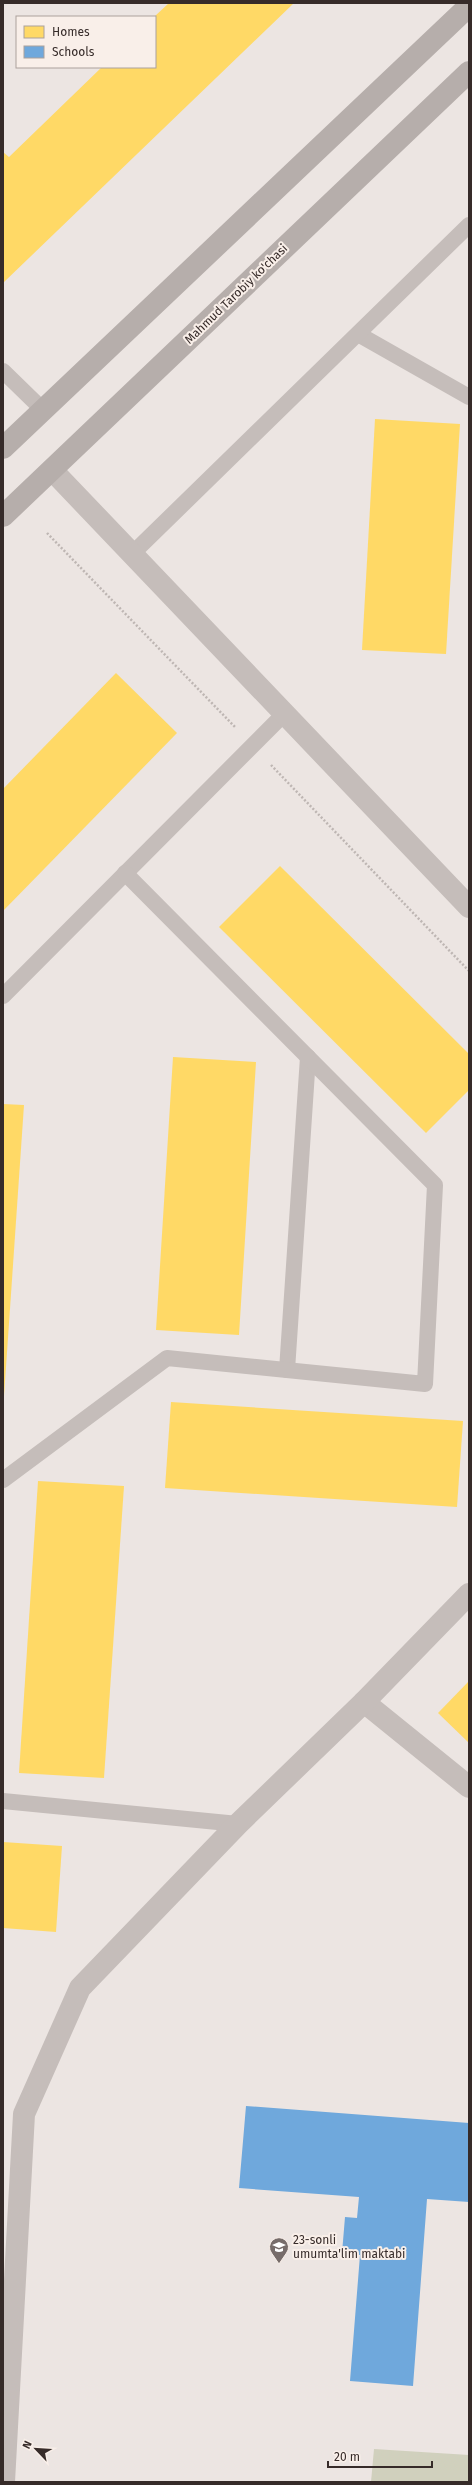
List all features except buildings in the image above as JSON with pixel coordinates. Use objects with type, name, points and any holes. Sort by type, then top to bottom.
[{"type":"main road","points":[[3,448],[469,6]]},
{"type":"main road","name":"Mahmud Tarobiy ko'chasi","points":[[3,516],[469,72]]},
{"type":"street","points":[[52,470],[469,907]]},
{"type":"street","points":[[4,2482],[24,2114],[80,1988],[238,1824],[364,1702],[469,1594]]},
{"type":"street","points":[[364,1702],[469,1787]]},
{"type":"lane","points":[[132,554],[469,225]]},
{"type":"lane","points":[[358,334],[469,397]]},
{"type":"lane","points":[[3,371],[43,410]]},
{"type":"lane","points":[[3,996],[284,714]]},
{"type":"lane","points":[[3,1480],[167,1358],[425,1384],[436,1185],[125,873]]},
{"type":"lane","points":[[287,1370],[308,1057]]},
{"type":"lane","points":[[3,1801],[238,1824]]},
{"type":"green space","points":[[374,2449],[469,2455],[469,2482],[371,2482]]},
{"type":"place","name":"23-sonli umumta'lim maktabi","points":[[279,2264]]}]
